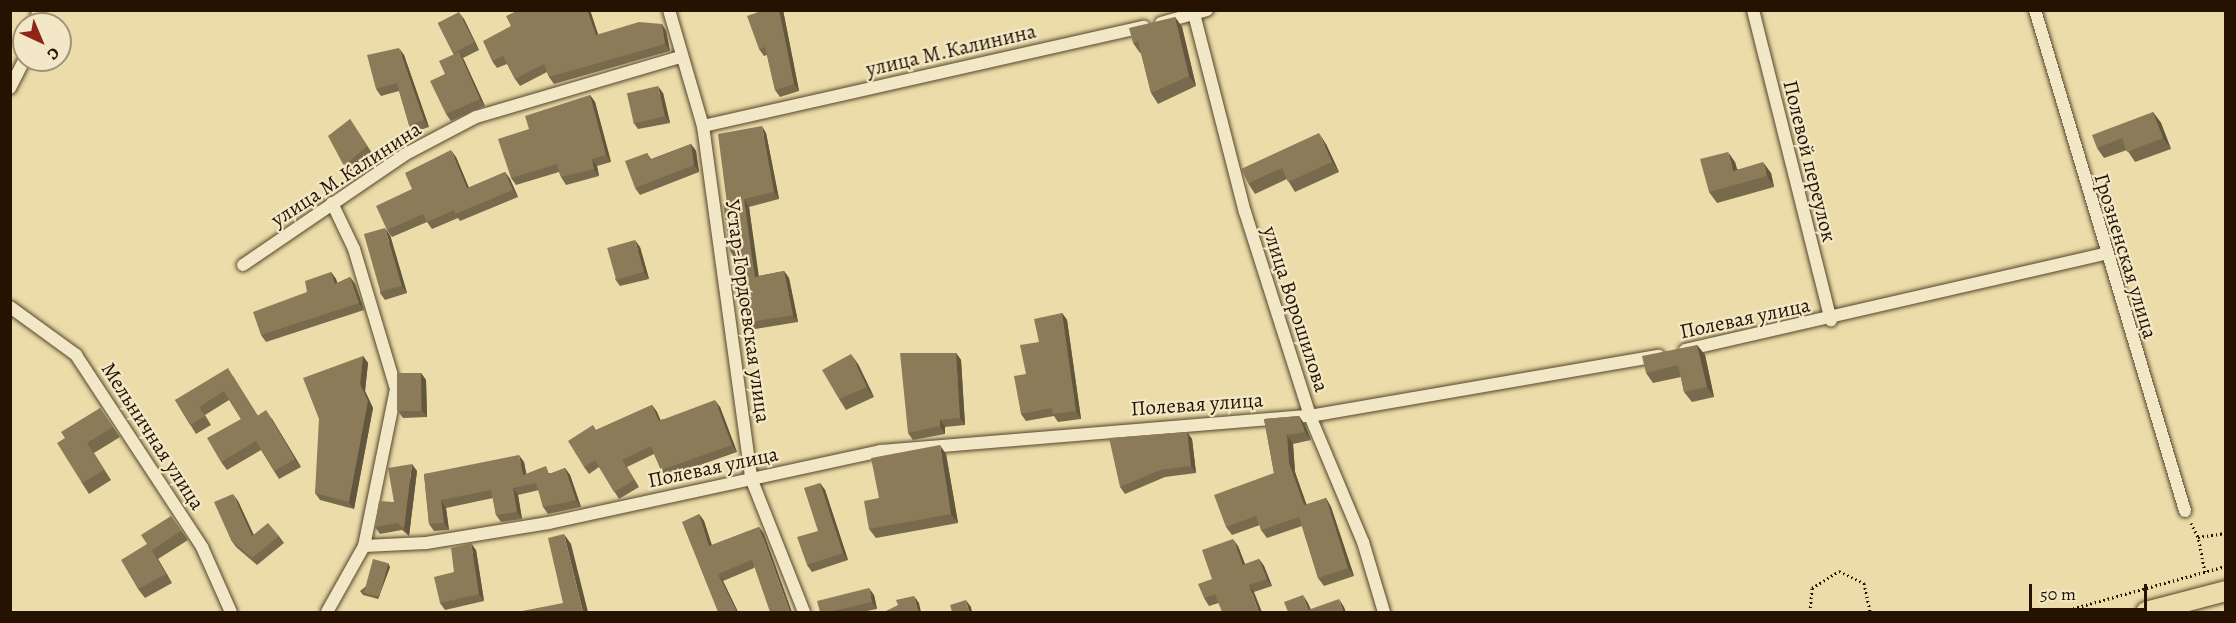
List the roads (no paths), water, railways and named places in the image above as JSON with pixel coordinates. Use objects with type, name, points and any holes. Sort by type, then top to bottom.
[{"type":"main road","points":[[2146,612],[2226,591]]},
{"type":"street","name":"Устар-Гордоевская улица","points":[[669,10],[680,57],[703,126],[751,478],[804,612]]},
{"type":"street","name":"улица М.Калинина","points":[[703,126],[1207,10]]},
{"type":"street","name":"Полевой переулок","points":[[1753,10],[1832,320]]},
{"type":"street","name":"Грозненская улица","points":[[2035,10],[2104,254],[2185,511]]},
{"type":"street","name":"улица Ворошилова","points":[[1194,13],[1245,212],[1310,416],[1363,542],[1384,612]]},
{"type":"street","name":"улица М.Калинина","points":[[243,265],[404,155],[476,117],[680,57]]},
{"type":"street","points":[[10,88],[18,72]]},
{"type":"street","points":[[327,612],[364,546],[396,389],[354,249],[332,203]]},
{"type":"street","name":"Полевая улица","points":[[364,546],[426,543],[548,523],[880,451],[1310,416],[1574,373],[1832,320],[2104,254]]},
{"type":"street","name":"Мельничная улица","points":[[10,307],[76,355],[202,547],[231,612]]}]
